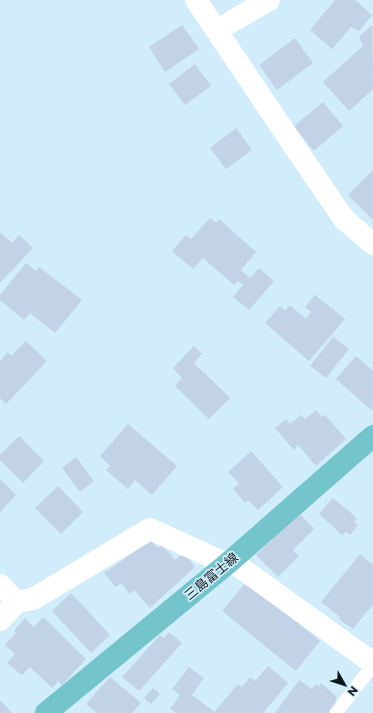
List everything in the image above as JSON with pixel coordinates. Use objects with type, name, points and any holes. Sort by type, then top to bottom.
[{"type":"main road","name":"三島富士線","points":[[46,713],[229,562],[373,436]]},
{"type":"street","points":[[196,0],[344,218],[373,244]]},
{"type":"street","points":[[217,30],[269,0]]},
{"type":"street","points":[[0,620],[17,602],[33,599],[150,529],[229,562],[373,664]]},
{"type":"street","points":[[0,585],[17,602]]},
{"type":"lane","points":[[336,713],[373,664]]},
{"type":"building","points":[[335,0],[355,0],[372,15],[359,31],[351,27],[332,49],[310,30]]},
{"type":"building","points":[[182,25],[199,49],[165,72],[149,47]]},
{"type":"building","points":[[372,25],[373,89],[349,111],[323,82],[363,46],[359,37]]},
{"type":"building","points":[[295,38],[313,63],[277,90],[259,65]]},
{"type":"building","points":[[195,64],[211,86],[185,105],[169,84]]},
{"type":"building","points":[[323,102],[343,126],[314,151],[294,126]]},
{"type":"building","points":[[236,128],[252,150],[226,169],[210,148]]},
{"type":"building","points":[[373,170],[373,220],[348,195]]},
{"type":"building","points":[[210,218],[216,223],[219,219],[256,252],[241,270],[250,278],[259,268],[274,281],[249,310],[233,297],[243,285],[238,281],[234,285],[203,258],[193,269],[172,251],[186,235],[191,239]]},
{"type":"building","points":[[0,232],[12,243],[19,235],[33,248],[0,283]]},
{"type":"building","points":[[26,263],[36,271],[39,267],[82,300],[55,333],[30,313],[24,320],[0,300],[0,295]]},
{"type":"building","points":[[315,295],[345,319],[309,361],[265,323],[280,306],[285,311],[290,305],[306,319],[311,312],[305,307]]},
{"type":"building","points":[[333,337],[349,349],[326,378],[310,366]]},
{"type":"building","points":[[26,341],[47,361],[6,404],[0,398],[0,361],[8,352],[11,356]]},
{"type":"building","points":[[194,346],[202,354],[194,363],[230,398],[209,419],[175,386],[182,378],[173,368]]},
{"type":"building","points":[[356,356],[373,371],[373,408],[371,410],[336,379]]},
{"type":"building","points":[[316,410],[322,417],[325,415],[346,439],[316,466],[298,445],[294,450],[275,428],[286,419],[290,424],[301,415],[305,419]]},
{"type":"building","points":[[128,424],[177,466],[152,495],[135,480],[128,489],[106,470],[110,466],[100,456]]},
{"type":"building","points":[[19,436],[44,461],[23,483],[0,460],[0,455]]},
{"type":"building","points":[[251,451],[283,487],[258,510],[248,500],[245,503],[233,489],[239,483],[228,472]]},
{"type":"building","points":[[76,457],[94,481],[80,492],[62,468]]},
{"type":"building","points":[[0,479],[16,495],[0,512]]},
{"type":"building","points":[[58,486],[83,512],[61,534],[35,508]]},
{"type":"building","points":[[333,498],[357,518],[354,522],[358,525],[350,535],[346,532],[342,535],[319,514]]},
{"type":"building","points":[[299,513],[314,529],[293,550],[299,556],[278,577],[256,555]]},
{"type":"building","points":[[151,540],[158,548],[162,545],[175,560],[184,552],[195,567],[150,608],[134,590],[130,594],[121,583],[116,587],[104,573]]},
{"type":"building","points":[[360,554],[373,565],[373,604],[353,629],[339,619],[340,617],[321,602]]},
{"type":"building","points":[[246,582],[320,641],[296,671],[222,611]]},
{"type":"building","points":[[71,593],[110,635],[91,653],[52,611]]},
{"type":"building","points":[[43,617],[86,659],[62,685],[58,681],[52,688],[30,667],[22,675],[7,663],[15,654],[5,645],[16,633],[14,631],[25,618],[34,627]]},
{"type":"building","points":[[169,632],[182,643],[139,691],[122,677],[160,635],[164,638]]},
{"type":"building","points":[[268,666],[288,683],[263,713],[217,713],[215,711],[238,684],[242,687],[250,677],[255,681]]},
{"type":"building","points":[[189,667],[204,678],[192,695],[216,713],[176,713],[170,709],[180,695],[172,689]]},
{"type":"building","points":[[110,677],[141,703],[132,713],[97,713],[86,704]]},
{"type":"building","points":[[299,680],[312,689],[316,684],[319,686],[321,683],[337,697],[335,700],[338,703],[330,713],[275,713]]},
{"type":"building","points":[[153,688],[160,694],[151,704],[144,698]]},
{"type":"building","points":[[0,700],[12,713],[0,713]]}]
